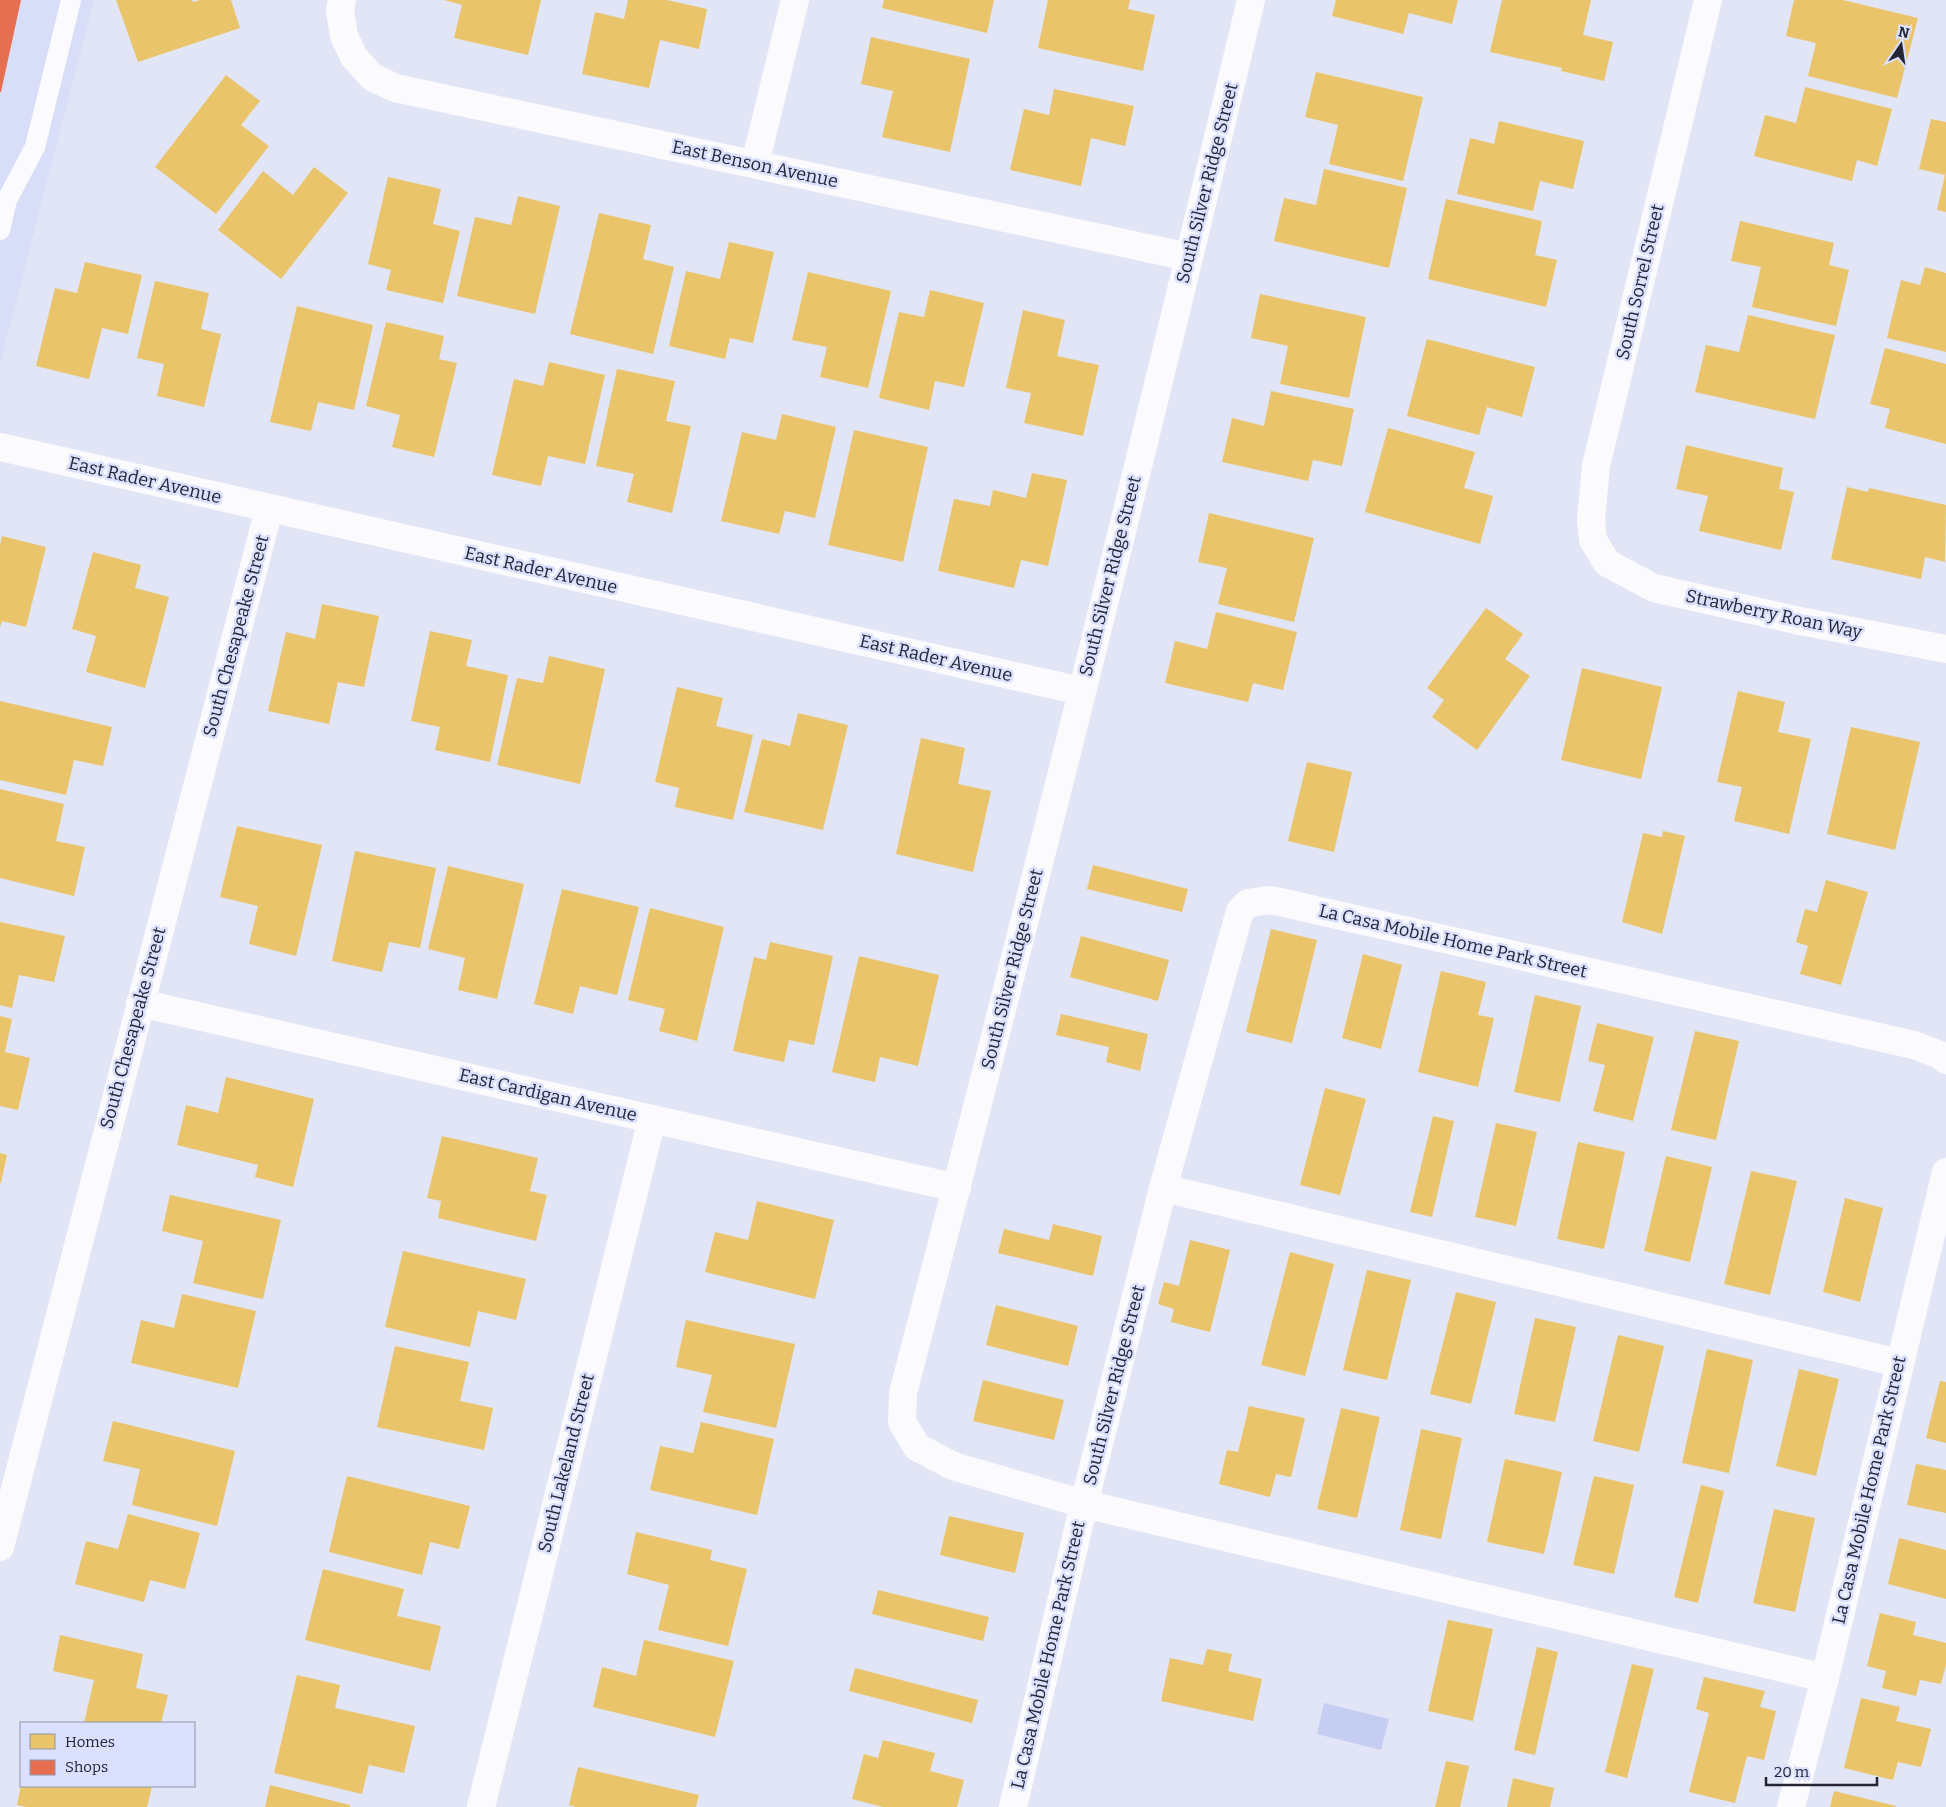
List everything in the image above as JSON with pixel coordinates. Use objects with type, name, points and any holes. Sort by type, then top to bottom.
[{"type":"street","name":"East Benson Avenue","points":[[342,0],[340,10],[344,36],[354,57],[372,77],[395,88],[1189,257]]},
{"type":"street","points":[[755,164],[795,0]]},
{"type":"street","name":"South Silver Ridge Street","points":[[1163,1188],[1084,1504],[953,1466],[917,1447],[902,1422],[903,1393],[957,1188],[1189,257],[1251,0]]},
{"type":"street","name":"South Sorrel Street","points":[[1607,563],[1593,540],[1592,520],[1596,466],[1708,0]]},
{"type":"street","name":"East Rader Avenue","points":[[0,447],[1081,691]]},
{"type":"street","name":"South Chesapeake Street","points":[[0,1547],[269,509]]},
{"type":"street","name":"Strawberry Roan Way","points":[[1607,563],[1654,588],[1800,621],[1946,649]]},
{"type":"street","name":"La Casa Mobile Home Park Street","points":[[1163,1188],[1240,911],[1248,903],[1270,900],[1914,1045],[1946,1060]]},
{"type":"street","name":"East Cardigan Avenue","points":[[140,1003],[957,1188]]},
{"type":"street","name":"South Lakeland Street","points":[[481,1807],[652,1119]]},
{"type":"street","name":"La Casa Mobile Home Park Street","points":[[1791,1807],[1825,1678],[1899,1362],[1946,1172]]},
{"type":"street","points":[[1163,1188],[1899,1362]]},
{"type":"street","points":[[1084,1504],[1825,1678]]},
{"type":"street","name":"La Casa Mobile Home Park Street","points":[[1013,1807],[1084,1504]]},
{"type":"lane","points":[[0,230],[7,200],[35,147],[71,0]]},
{"type":"shaded area","points":[[0,0],[94,0],[0,364]]},
{"type":"shaded area","points":[[1324,1703],[1389,1719],[1381,1750],[1317,1734]]},
{"type":"building: Homes","points":[[116,0],[192,0],[193,2],[200,0],[231,0],[240,28],[138,62]]},
{"type":"building: Homes","points":[[444,0],[541,0],[528,55],[454,38],[462,5]]},
{"type":"building: Homes","points":[[628,0],[667,0],[707,9],[699,49],[660,40],[649,88],[582,74],[595,12],[624,19]]},
{"type":"building: Homes","points":[[884,0],[994,0],[987,33],[882,8]]},
{"type":"building: Homes","points":[[1048,0],[1130,0],[1128,9],[1155,15],[1143,71],[1038,48]]},
{"type":"building: Homes","points":[[1336,0],[1458,0],[1452,24],[1409,13],[1403,34],[1332,16]]},
{"type":"building: Homes","points":[[1502,0],[1591,0],[1583,35],[1613,42],[1604,81],[1561,71],[1562,68],[1490,52]]},
{"type":"building: Homes","points":[[1794,0],[1843,0],[1918,18],[1897,98],[1808,76],[1816,43],[1786,36]]},
{"type":"building: Homes","points":[[871,37],[970,59],[950,152],[882,137],[893,91],[861,84]]},
{"type":"building: Homes","points":[[1316,72],[1423,97],[1403,181],[1329,164],[1338,125],[1305,117]]},
{"type":"building: Homes","points":[[226,75],[260,101],[241,125],[269,146],[216,214],[155,167]]},
{"type":"building: Homes","points":[[1805,87],[1892,109],[1877,166],[1857,160],[1852,181],[1754,156],[1765,115],[1796,123]]},
{"type":"building: Homes","points":[[1054,89],[1134,106],[1125,146],[1091,138],[1081,186],[1010,170],[1024,109],[1049,115]]},
{"type":"building: Homes","points":[[1931,119],[1946,122],[1946,212],[1937,210],[1945,175],[1919,169]]},
{"type":"building: Homes","points":[[1499,121],[1584,141],[1573,189],[1540,181],[1533,211],[1457,194],[1470,138],[1494,144]]},
{"type":"building: Homes","points":[[314,167],[348,193],[281,279],[218,230],[263,171],[293,195]]},
{"type":"building: Homes","points":[[1324,169],[1407,188],[1389,268],[1274,241],[1284,198],[1316,205]]},
{"type":"building: Homes","points":[[388,177],[441,189],[433,224],[460,231],[443,303],[386,290],[391,270],[368,264]]},
{"type":"building: Homes","points":[[518,196],[560,206],[535,314],[457,296],[475,217],[511,225]]},
{"type":"building: Homes","points":[[1446,199],[1542,221],[1535,255],[1557,260],[1546,307],[1428,279]]},
{"type":"building: Homes","points":[[599,213],[651,225],[643,259],[674,267],[653,354],[570,334]]},
{"type":"building: Homes","points":[[1740,221],[1834,243],[1829,265],[1849,270],[1836,326],[1752,307],[1761,267],[1731,261]]},
{"type":"building: Homes","points":[[729,242],[774,252],[753,343],[730,338],[725,359],[669,346],[686,271],[720,279]]},
{"type":"building: Homes","points":[[85,262],[142,275],[128,334],[102,328],[89,379],[36,366],[55,288],[77,293]]},
{"type":"building: Homes","points":[[1925,267],[1946,273],[1946,352],[1887,338],[1901,280],[1920,285]]},
{"type":"building: Homes","points":[[808,272],[891,291],[868,388],[820,377],[827,347],[792,340]]},
{"type":"building: Homes","points":[[155,281],[209,293],[201,329],[221,334],[204,407],[157,396],[164,364],[137,358]]},
{"type":"building: Homes","points":[[930,290],[984,303],[964,387],[935,381],[929,410],[879,398],[899,312],[924,317]]},
{"type":"building: Homes","points":[[1260,294],[1366,317],[1349,398],[1280,384],[1288,346],[1251,338]]},
{"type":"building: Homes","points":[[297,306],[373,325],[354,410],[318,402],[311,431],[270,422]]},
{"type":"building: Homes","points":[[1023,310],[1065,320],[1057,356],[1099,365],[1083,436],[1024,423],[1031,393],[1006,388]]},
{"type":"building: Homes","points":[[1748,315],[1835,335],[1815,419],[1695,392],[1706,345],[1739,352]]},
{"type":"building: Homes","points":[[386,322],[444,336],[439,359],[457,363],[434,457],[392,447],[400,415],[366,406]]},
{"type":"building: Homes","points":[[1427,339],[1535,367],[1522,417],[1487,407],[1479,435],[1407,416]]},
{"type":"building: Homes","points":[[1885,348],[1946,364],[1946,444],[1885,428],[1890,409],[1870,404]]},
{"type":"building: Homes","points":[[549,362],[605,375],[585,464],[548,456],[541,486],[492,475],[514,379],[543,386]]},
{"type":"building: Homes","points":[[617,369],[675,381],[666,421],[691,426],[672,513],[627,502],[634,474],[596,466]]},
{"type":"building: Homes","points":[[1271,391],[1354,409],[1342,466],[1313,460],[1308,481],[1222,462],[1232,418],[1264,426]]},
{"type":"building: Homes","points":[[782,414],[836,427],[815,518],[785,511],[779,534],[721,521],[742,432],[776,440]]},
{"type":"building: Homes","points":[[1388,428],[1475,452],[1464,488],[1493,496],[1480,544],[1365,512]]},
{"type":"building: Homes","points":[[854,430],[928,447],[903,562],[828,545]]},
{"type":"building: Homes","points":[[1686,445],[1783,468],[1779,489],[1794,492],[1781,550],[1699,531],[1708,496],[1676,489]]},
{"type":"building: Homes","points":[[1032,473],[1067,480],[1048,566],[1021,560],[1014,588],[938,571],[954,499],[990,506],[993,490],[1026,498]]},
{"type":"building: Homes","points":[[1847,487],[1868,492],[1869,488],[1946,505],[1945,562],[1925,557],[1921,579],[1831,559]]},
{"type":"building: Homes","points":[[1209,513],[1314,538],[1294,622],[1218,604],[1227,568],[1198,562]]},
{"type":"building: Homes","points":[[2,536],[46,547],[26,627],[2,621],[0,627],[0,545]]},
{"type":"building: Homes","points":[[93,552],[141,565],[135,588],[169,597],[145,688],[86,672],[96,636],[72,629]]},
{"type":"building: Homes","points":[[322,604],[379,616],[364,687],[338,682],[329,724],[268,711],[286,632],[315,639]]},
{"type":"building: Homes","points":[[1486,608],[1523,634],[1505,659],[1530,676],[1477,750],[1432,717],[1444,700],[1427,688]]},
{"type":"building: Homes","points":[[1216,612],[1297,632],[1283,690],[1253,683],[1248,702],[1165,683],[1175,641],[1207,649]]},
{"type":"building: Homes","points":[[430,631],[472,640],[466,666],[508,675],[490,762],[435,750],[440,727],[411,721]]},
{"type":"building: Homes","points":[[549,656],[605,669],[580,784],[497,765],[517,678],[543,683]]},
{"type":"building: Homes","points":[[1582,668],[1662,687],[1641,779],[1561,760]]},
{"type":"building: Homes","points":[[677,687],[723,698],[716,726],[753,735],[733,820],[675,807],[679,788],[655,782]]},
{"type":"building: Homes","points":[[1738,691],[1785,702],[1778,732],[1811,739],[1789,834],[1734,821],[1742,787],[1717,782]]},
{"type":"building: Homes","points":[[0,701],[112,727],[103,766],[74,760],[66,795],[0,780]]},
{"type":"building: Homes","points":[[798,713],[848,725],[823,830],[744,812],[762,739],[790,746]]},
{"type":"building: Homes","points":[[1851,727],[1920,742],[1895,850],[1827,834]]},
{"type":"building: Homes","points":[[921,738],[965,748],[958,784],[991,791],[973,872],[896,854]]},
{"type":"building: Homes","points":[[1307,762],[1352,772],[1334,852],[1288,841]]},
{"type":"building: Homes","points":[[0,789],[64,804],[56,841],[85,847],[74,896],[0,878]]},
{"type":"building: Homes","points":[[237,826],[322,845],[296,956],[249,944],[258,906],[220,897]]},
{"type":"building: Homes","points":[[1663,831],[1685,836],[1662,934],[1622,922],[1643,833],[1662,837]]},
{"type":"building: Homes","points":[[355,851],[436,868],[420,948],[389,942],[382,972],[332,961]]},
{"type":"building: Homes","points":[[1093,865],[1188,889],[1182,912],[1087,889]]},
{"type":"building: Homes","points":[[448,866],[524,884],[497,999],[458,990],[465,958],[428,949]]},
{"type":"building: Homes","points":[[1826,880],[1868,892],[1841,985],[1800,974],[1808,946],[1796,942],[1805,909],[1817,912]]},
{"type":"building: Homes","points":[[562,889],[639,907],[617,995],[580,986],[573,1014],[534,1004]]},
{"type":"building: Homes","points":[[650,908],[724,927],[697,1041],[659,1031],[665,1009],[628,1000]]},
{"type":"building: Homes","points":[[0,922],[65,936],[54,982],[19,975],[12,1008],[0,1005]]},
{"type":"building: Homes","points":[[1271,929],[1317,940],[1292,1043],[1246,1032]]},
{"type":"building: Homes","points":[[1081,936],[1169,960],[1158,1001],[1070,977]]},
{"type":"building: Homes","points":[[770,942],[833,956],[814,1045],[789,1040],[784,1062],[733,1051],[754,957],[766,960]]},
{"type":"building: Homes","points":[[1363,954],[1402,965],[1381,1049],[1342,1038]]},
{"type":"building: Homes","points":[[859,956],[939,975],[918,1066],[880,1057],[875,1082],[832,1072]]},
{"type":"building: Homes","points":[[1441,971],[1486,982],[1478,1015],[1494,1018],[1478,1087],[1418,1072]]},
{"type":"building: Homes","points":[[1535,995],[1581,1006],[1560,1102],[1514,1092]]},
{"type":"building: Homes","points":[[1061,1014],[1148,1034],[1140,1071],[1106,1062],[1109,1047],[1056,1035]]},
{"type":"building: Homes","points":[[0,1016],[12,1019],[5,1052],[30,1058],[18,1110],[0,1106]]},
{"type":"building: Homes","points":[[1597,1023],[1654,1037],[1633,1121],[1593,1111],[1605,1065],[1588,1061]]},
{"type":"building: Homes","points":[[1695,1031],[1739,1041],[1716,1140],[1671,1130]]},
{"type":"building: Homes","points":[[226,1077],[314,1099],[293,1187],[255,1177],[258,1165],[177,1145],[186,1105],[218,1113]]},
{"type":"building: Homes","points":[[1325,1088],[1366,1099],[1340,1195],[1300,1185]]},
{"type":"building: Homes","points":[[1433,1116],[1454,1121],[1432,1217],[1410,1212]]},
{"type":"building: Homes","points":[[1496,1123],[1537,1132],[1516,1226],[1475,1217]]},
{"type":"building: Homes","points":[[442,1136],[538,1158],[530,1191],[547,1195],[536,1241],[438,1218],[441,1201],[427,1198]]},
{"type":"building: Homes","points":[[1578,1142],[1625,1152],[1604,1249],[1557,1239]]},
{"type":"building: Homes","points":[[0,1153],[7,1155],[1,1183],[0,1183]]},
{"type":"building: Homes","points":[[1666,1156],[1712,1167],[1690,1262],[1644,1251]]},
{"type":"building: Homes","points":[[1751,1171],[1797,1181],[1770,1295],[1724,1284]]},
{"type":"building: Homes","points":[[170,1195],[281,1220],[263,1299],[193,1283],[203,1241],[162,1231]]},
{"type":"building: Homes","points":[[1845,1198],[1883,1208],[1860,1302],[1823,1292]]},
{"type":"building: Homes","points":[[757,1201],[834,1220],[815,1299],[705,1272],[715,1232],[748,1240]]},
{"type":"building: Homes","points":[[1053,1224],[1102,1236],[1093,1276],[998,1253],[1004,1229],[1049,1240]]},
{"type":"building: Homes","points":[[1190,1240],[1230,1250],[1210,1332],[1171,1322],[1174,1309],[1158,1304],[1164,1282],[1179,1286]]},
{"type":"building: Homes","points":[[403,1251],[526,1279],[516,1320],[478,1311],[470,1347],[385,1327]]},
{"type":"building: Homes","points":[[1290,1252],[1334,1264],[1305,1376],[1261,1365]]},
{"type":"building: Homes","points":[[1367,1270],[1411,1280],[1387,1380],[1343,1370]]},
{"type":"building: Homes","points":[[1456,1292],[1496,1302],[1471,1404],[1430,1394]]},
{"type":"building: Homes","points":[[182,1294],[256,1311],[238,1388],[131,1363],[141,1320],[174,1328]]},
{"type":"building: Homes","points":[[996,1305],[1078,1326],[1068,1366],[986,1345]]},
{"type":"building: Homes","points":[[1535,1318],[1576,1327],[1555,1422],[1514,1414]]},
{"type":"building: Homes","points":[[686,1320],[795,1344],[776,1428],[703,1412],[712,1375],[676,1367]]},
{"type":"building: Homes","points":[[1618,1335],[1664,1346],[1639,1452],[1593,1441]]},
{"type":"building: Homes","points":[[395,1346],[469,1362],[460,1401],[493,1408],[484,1450],[377,1427]]},
{"type":"building: Homes","points":[[1707,1349],[1753,1360],[1729,1473],[1682,1463]]},
{"type":"building: Homes","points":[[1799,1369],[1839,1379],[1816,1476],[1776,1466]]},
{"type":"building: Homes","points":[[983,1380],[1064,1400],[1054,1440],[973,1421]]},
{"type":"building: Homes","points":[[1940,1381],[1946,1382],[1946,1443],[1926,1438]]},
{"type":"building: Homes","points":[[1249,1406],[1305,1418],[1291,1477],[1276,1474],[1270,1497],[1219,1484],[1227,1450],[1238,1452]]},
{"type":"building: Homes","points":[[1341,1408],[1380,1417],[1357,1518],[1317,1509]]},
{"type":"building: Homes","points":[[113,1421],[235,1451],[217,1526],[132,1505],[140,1469],[103,1461]]},
{"type":"building: Homes","points":[[701,1422],[774,1439],[757,1515],[650,1490],[660,1446],[693,1453]]},
{"type":"building: Homes","points":[[1421,1429],[1462,1438],[1441,1539],[1400,1530]]},
{"type":"building: Homes","points":[[1505,1459],[1562,1472],[1544,1554],[1487,1542]]},
{"type":"building: Homes","points":[[1916,1464],[1946,1470],[1946,1513],[1907,1505]]},
{"type":"building: Homes","points":[[347,1476],[470,1506],[459,1549],[430,1542],[422,1575],[329,1552]]},
{"type":"building: Homes","points":[[1594,1476],[1634,1485],[1614,1574],[1573,1565]]},
{"type":"building: Homes","points":[[1701,1485],[1724,1491],[1698,1603],[1674,1597]]},
{"type":"building: Homes","points":[[1774,1509],[1815,1518],[1795,1612],[1753,1603]]},
{"type":"building: Homes","points":[[128,1514],[200,1533],[185,1589],[150,1580],[144,1602],[75,1584],[86,1541],[118,1549]]},
{"type":"building: Homes","points":[[949,1516],[1024,1533],[1015,1573],[940,1555]]},
{"type":"building: Homes","points":[[636,1532],[712,1550],[710,1560],[747,1569],[728,1646],[658,1630],[669,1585],[627,1574]]},
{"type":"building: Homes","points":[[1899,1538],[1946,1550],[1946,1599],[1888,1584]]},
{"type":"building: Homes","points":[[323,1569],[404,1589],[397,1616],[441,1626],[430,1671],[305,1640]]},
{"type":"building: Homes","points":[[878,1590],[989,1617],[983,1641],[872,1614]]},
{"type":"building: Homes","points":[[1880,1613],[1916,1622],[1913,1635],[1946,1643],[1946,1665],[1941,1684],[1920,1680],[1916,1696],[1882,1688],[1886,1671],[1867,1666]]},
{"type":"building: Homes","points":[[1448,1620],[1493,1629],[1473,1721],[1428,1711]]},
{"type":"building: Homes","points":[[60,1635],[143,1654],[136,1688],[168,1695],[161,1722],[84,1722],[94,1680],[53,1671]]},
{"type":"building: Homes","points":[[644,1640],[734,1661],[715,1737],[593,1707],[602,1667],[636,1676]]},
{"type":"building: Homes","points":[[1537,1647],[1558,1652],[1535,1755],[1514,1750]]},
{"type":"building: Homes","points":[[1207,1649],[1232,1654],[1228,1671],[1262,1679],[1253,1721],[1161,1701],[1170,1658],[1203,1665]]},
{"type":"building: Homes","points":[[1632,1664],[1654,1669],[1627,1778],[1605,1772]]},
{"type":"building: Homes","points":[[855,1668],[978,1700],[972,1723],[849,1691]]},
{"type":"building: Homes","points":[[297,1675],[340,1685],[335,1708],[415,1726],[404,1773],[369,1765],[362,1794],[274,1773]]},
{"type":"building: Homes","points":[[1704,1677],[1765,1691],[1760,1707],[1776,1711],[1764,1760],[1747,1756],[1735,1803],[1689,1792],[1709,1713],[1696,1709]]},
{"type":"building: Homes","points":[[1861,1698],[1900,1707],[1896,1721],[1931,1729],[1921,1767],[1898,1762],[1893,1780],[1844,1768]]},
{"type":"building: Homes","points":[[883,1740],[935,1753],[930,1771],[964,1780],[957,1807],[883,1807],[852,1799],[864,1754],[878,1758]]},
{"type":"building: Homes","points":[[1446,1761],[1469,1766],[1460,1807],[1435,1807]]},
{"type":"building: Homes","points":[[578,1767],[699,1795],[696,1807],[576,1807],[569,1805]]},
{"type":"building: Homes","points":[[1513,1778],[1554,1788],[1550,1807],[1507,1807]]},
{"type":"building: Homes","points":[[270,1785],[350,1805],[350,1807],[265,1807]]},
{"type":"building: Homes","points":[[21,1787],[152,1787],[147,1807],[26,1807],[17,1805]]},
{"type":"building: Homes","points":[[1834,1791],[1896,1806],[1896,1807],[1830,1807]]},
{"type":"building: Shops","points":[[0,0],[21,0],[1,92],[0,92]]}]
